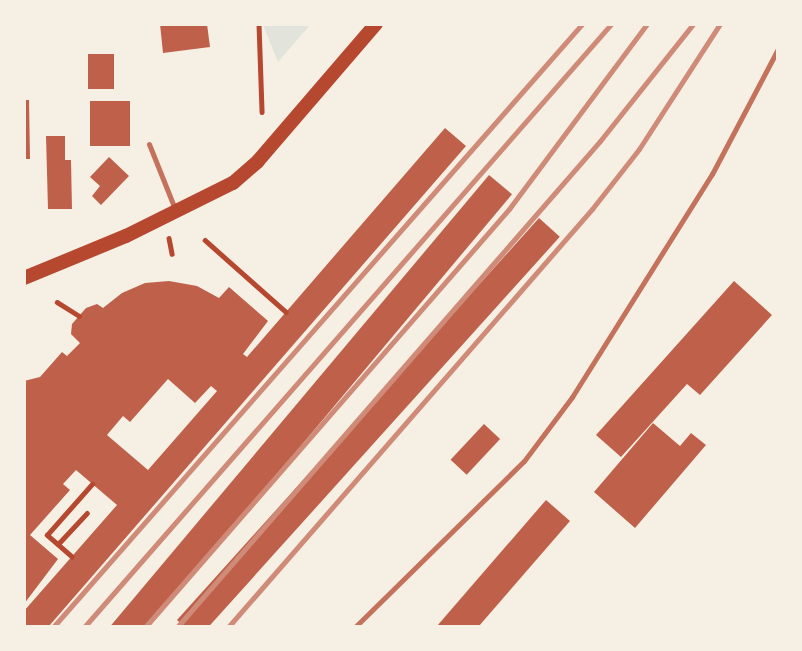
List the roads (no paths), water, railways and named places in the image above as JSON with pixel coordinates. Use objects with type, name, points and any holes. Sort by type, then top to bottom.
[{"type":"main road","points":[[26,278],[233,183],[258,161],[376,24]]},
{"type":"lane","points":[[356,626],[524,461],[572,397],[712,174],[778,50]]},
{"type":"lane","points":[[149,144],[176,211]]},
{"type":"railway","points":[[54,626],[582,24]]},
{"type":"railway","points":[[85,626],[611,24]]},
{"type":"railway","points":[[146,626],[509,209],[647,24]]},
{"type":"railway","points":[[178,626],[600,141],[693,24]]},
{"type":"railway","points":[[229,626],[592,209],[639,149],[720,24]]}]
